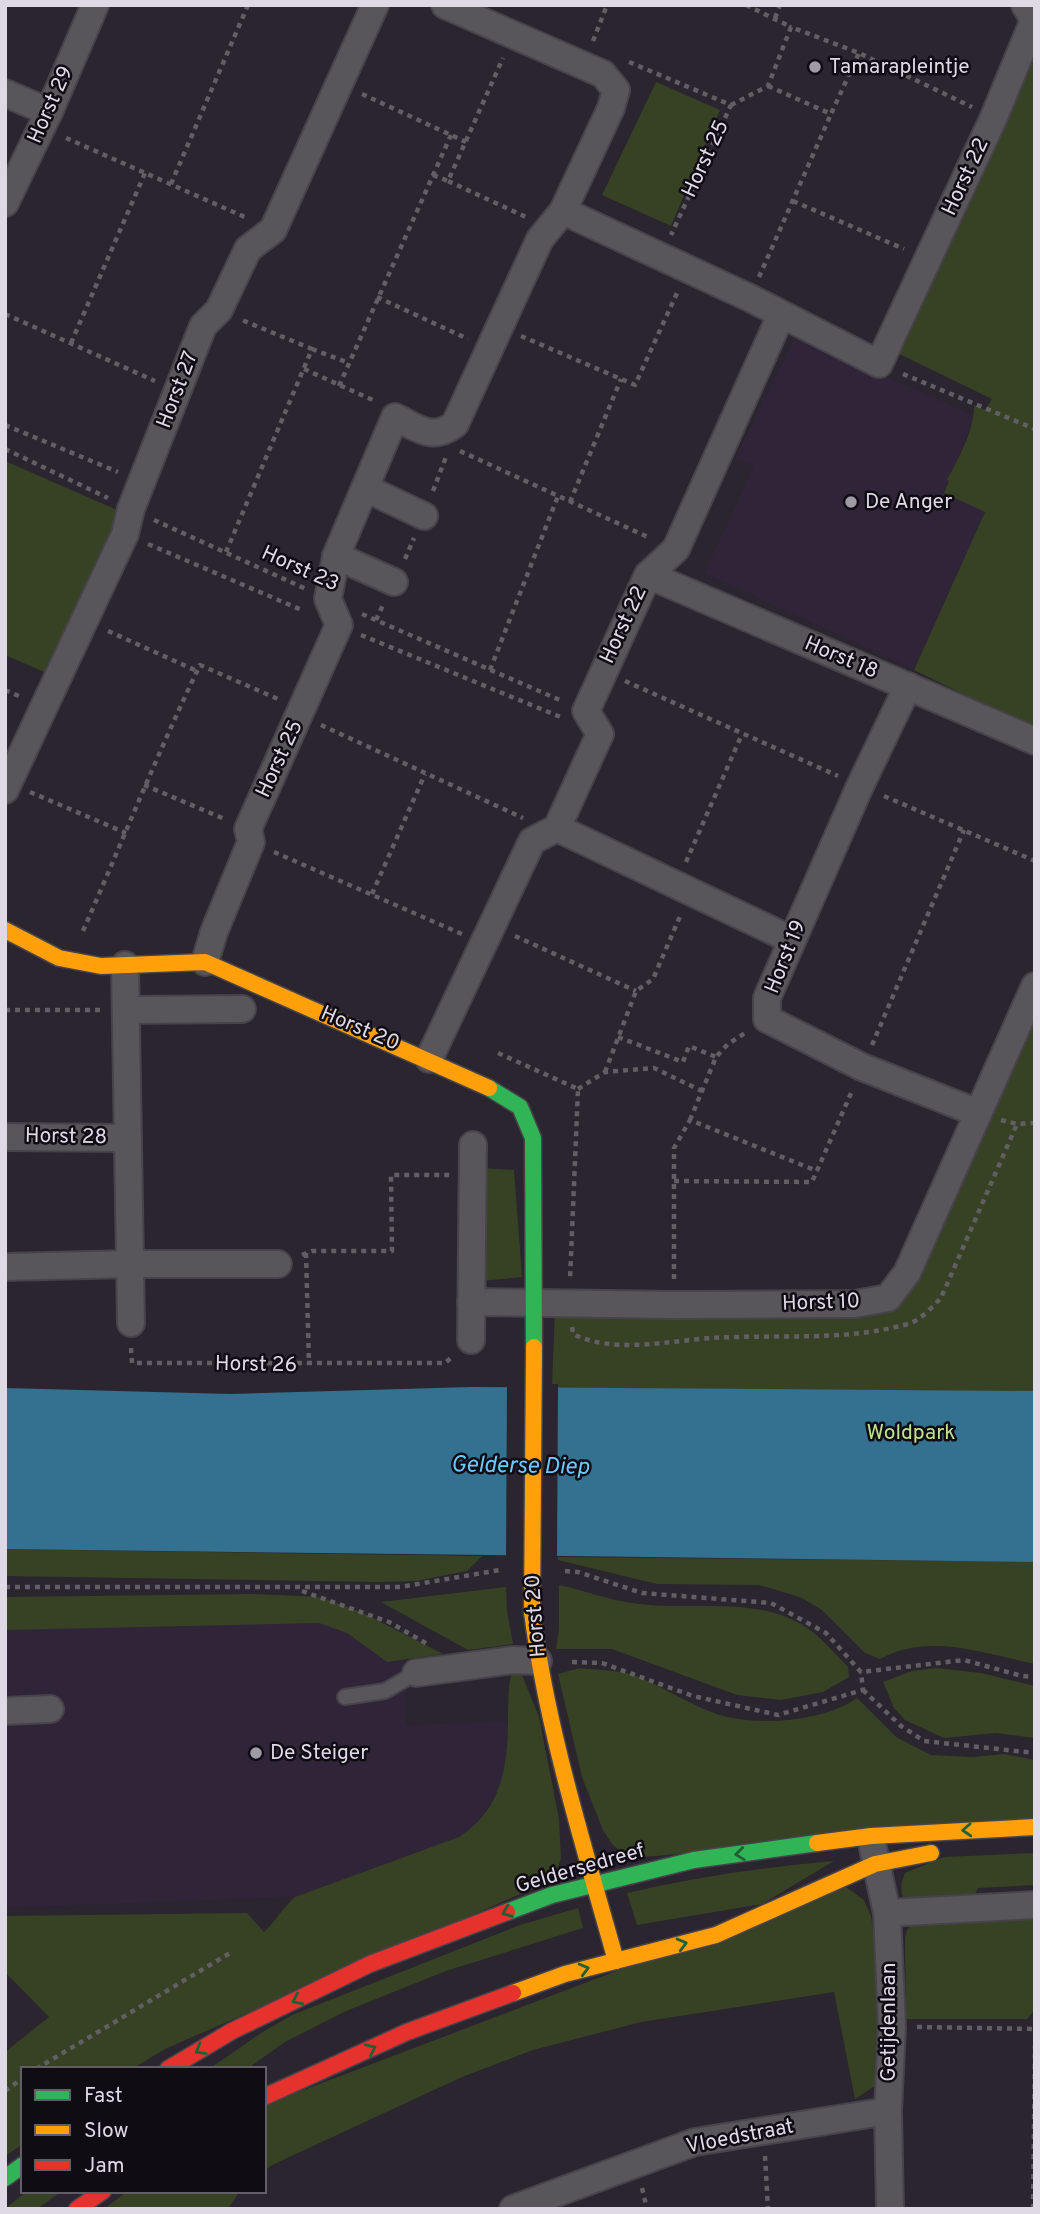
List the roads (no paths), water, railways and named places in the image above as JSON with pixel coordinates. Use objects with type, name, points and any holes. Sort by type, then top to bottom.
[{"type":"main road","name":"Horst 20","points":[[5,930],[59,958],[101,966],[205,962],[429,1059],[481,1083],[520,1107],[533,1138],[535,1303],[532,1612],[538,1661],[572,1803],[616,1961]]},
{"type":"main road","name":"Geldersedreef","points":[[171,2067],[232,2031],[370,1964],[551,1895],[694,1860],[871,1836],[1035,1827]]},
{"type":"main road","points":[[266,2096],[407,2032],[565,1974],[716,1935],[875,1864],[914,1855],[951,1851]]},
{"type":"main road","points":[[5,2178],[21,2166]]},
{"type":"main road","points":[[77,2209],[100,2193]]},
{"type":"street","name":"Horst 29","points":[[5,203],[45,120],[94,5]]},
{"type":"street","name":"Horst 27","points":[[7,786],[125,534],[131,509],[203,327],[219,310],[248,249],[273,230],[375,5]]},
{"type":"street","points":[[445,5],[603,74],[615,90],[611,107],[555,219],[661,257],[781,315]]},
{"type":"street","name":"Horst 22","points":[[558,828],[600,734],[586,711],[603,671],[648,575],[676,550],[781,315],[879,363],[994,117],[1034,20],[1025,5]]},
{"type":"street","points":[[5,93],[45,120]]},
{"type":"street","name":"Horst 25","points":[[205,962],[250,836],[339,625],[328,599],[336,556],[395,416],[430,434],[445,432],[455,424],[495,337],[555,219]]},
{"type":"street","points":[[365,488],[424,516]]},
{"type":"street","points":[[336,556],[394,582]]},
{"type":"street","name":"Horst 18","points":[[648,575],[1035,741]]},
{"type":"street","name":"Horst 19","points":[[908,686],[860,786],[767,998],[767,1019],[862,1067],[978,1113]]},
{"type":"street","points":[[429,1059],[532,841],[558,828],[792,940]]},
{"type":"street","points":[[125,965],[131,1323]]},
{"type":"street","name":"Horst 10","points":[[535,1303],[855,1304],[888,1298],[907,1273],[1035,986]]},
{"type":"street","points":[[126,1010],[242,1009]]},
{"type":"street","name":"Horst 28","points":[[5,1137],[128,1138]]},
{"type":"street","points":[[471,1340],[473,1145]]},
{"type":"street","points":[[5,1267],[278,1264]]},
{"type":"street","points":[[471,1302],[535,1303]]},
{"type":"street","points":[[416,1673],[513,1660],[538,1661]]},
{"type":"street","points":[[5,1711],[50,1709]]},
{"type":"street","name":"Getijdenlaan","points":[[871,1836],[887,1913],[892,2027],[888,2111],[890,2209]]},
{"type":"street","points":[[887,1913],[1035,1905]]},
{"type":"street","name":"Vloedstraat","points":[[516,2208],[695,2142],[888,2111]]},
{"type":"lane","points":[[345,1697],[385,1691],[416,1673]]},
{"type":"water","name":"Gelderse Diep","points":[[471,1387],[1035,1391],[1035,1562],[5,1549],[5,1388],[231,1394]]},
{"type":"place","name":"Tamarapleintje","points":[[815,67]]},
{"type":"place","name":"De Anger","points":[[851,502]]},
{"type":"place","name":"De Steiger","points":[[256,1753]]},
{"type":"park label","name":"Woldpark","points":[[911,1433]]}]
